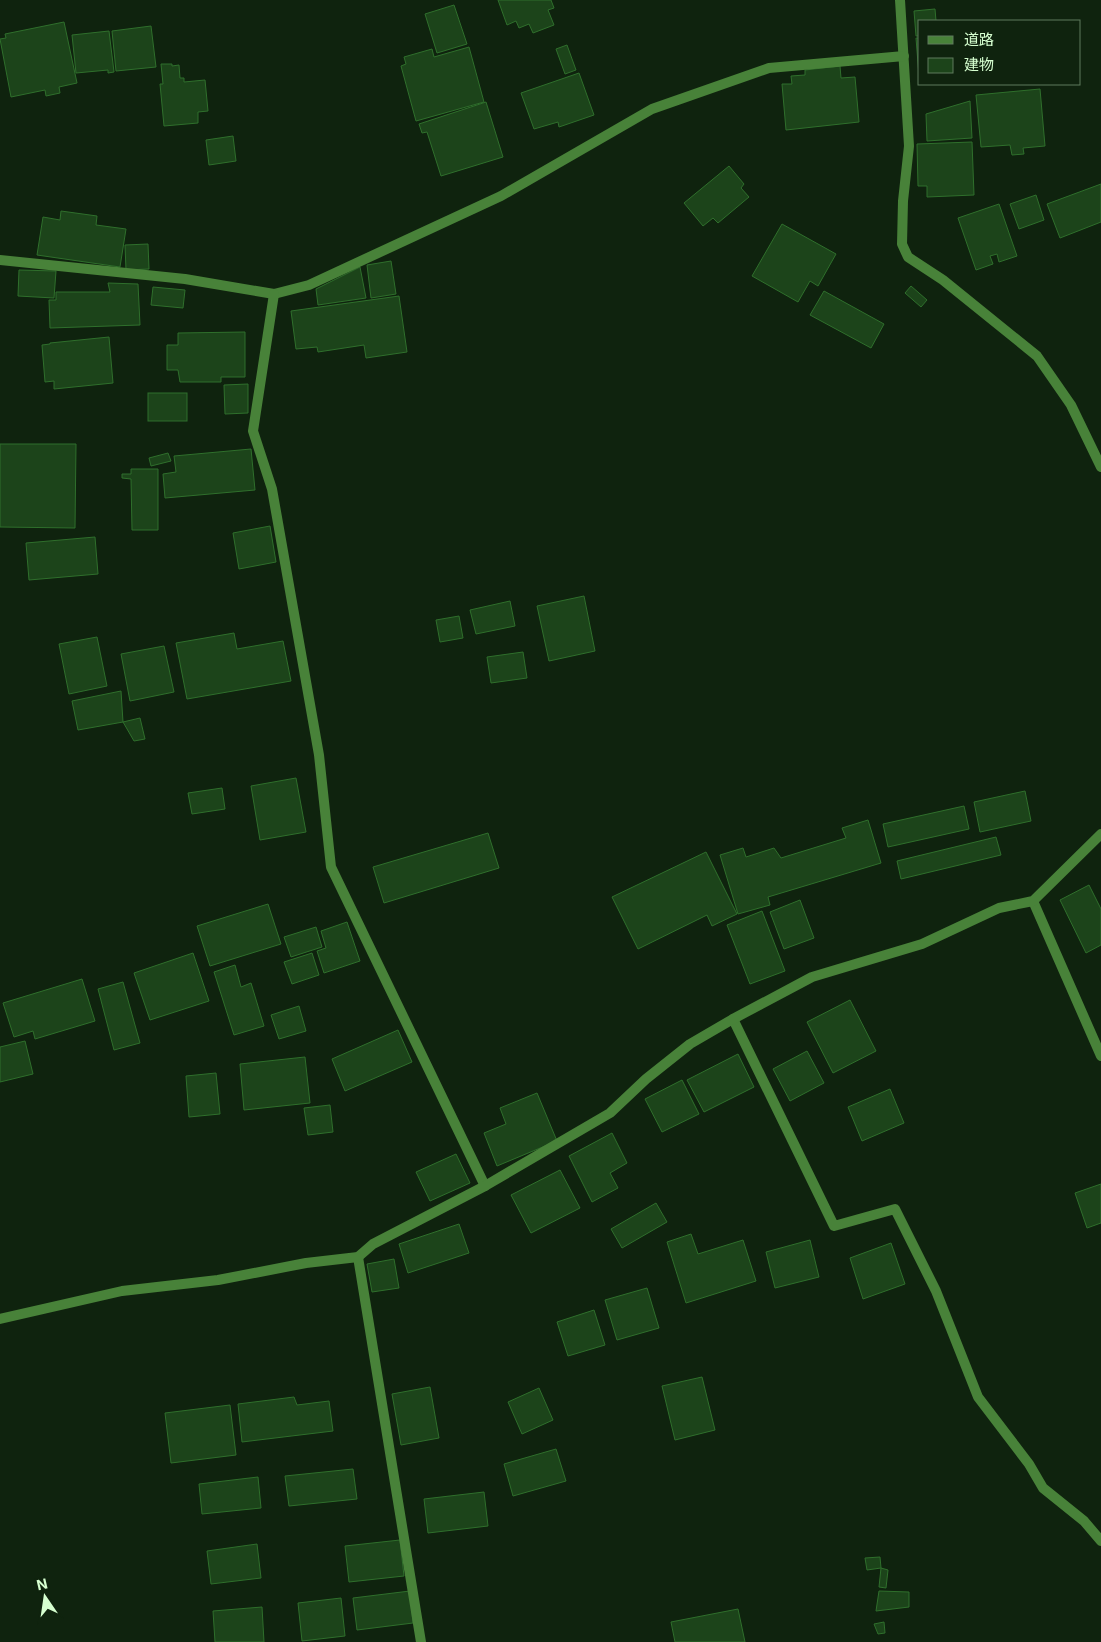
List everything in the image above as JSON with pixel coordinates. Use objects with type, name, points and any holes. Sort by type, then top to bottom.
[{"type":"street","points":[[900,0],[909,146],[903,201],[902,244],[908,257],[943,280],[1037,356],[1072,405],[1099,455],[1101,467]]},
{"type":"street","points":[[0,260],[185,279],[274,294],[309,285],[501,196],[652,109],[769,68],[904,56]]},
{"type":"street","points":[[274,294],[253,431],[272,489],[319,755],[331,867],[486,1186]]},
{"type":"street","points":[[0,1319],[122,1291],[218,1280],[306,1263],[358,1257],[373,1244],[486,1186],[610,1113],[690,1044],[812,977],[922,944],[999,908],[1033,901],[1101,834]]},
{"type":"street","points":[[1033,901],[1101,1056]]},
{"type":"street","points":[[733,1019],[834,1226],[895,1209],[936,1291],[978,1397],[1029,1464],[1043,1488],[1084,1521],[1101,1541]]},
{"type":"street","points":[[358,1257],[421,1642]]},
{"type":"building","points":[[498,0],[551,0],[554,8],[548,10],[554,25],[533,33],[529,24],[519,28],[516,21],[507,25]]},
{"type":"building","points":[[454,5],[467,44],[437,53],[425,14]]},
{"type":"building","points":[[935,9],[936,20],[918,20],[918,36],[916,36],[914,11]]},
{"type":"building","points":[[64,22],[77,83],[59,87],[60,93],[46,96],[45,90],[11,97],[0,39],[6,38],[5,34]]},
{"type":"building","points":[[151,26],[156,67],[116,71],[112,31]]},
{"type":"building","points":[[109,31],[114,72],[108,73],[108,70],[76,73],[72,35]]},
{"type":"building","points":[[916,38],[918,38],[918,63]]},
{"type":"building","points":[[567,45],[576,70],[565,74],[556,49]]},
{"type":"building","points":[[469,47],[484,102],[416,121],[401,66],[406,64],[404,57],[432,49],[434,57]]},
{"type":"building","points":[[161,64],[179,65],[180,78],[184,78],[184,82],[205,80],[208,111],[198,112],[198,123],[164,126],[160,84],[163,84]]},
{"type":"building","points":[[840,66],[841,78],[855,77],[859,122],[786,130],[782,84],[792,84],[791,76],[805,75],[805,70]]},
{"type":"building","points":[[579,73],[594,115],[559,127],[558,122],[534,129],[521,93]]},
{"type":"building","points":[[1040,89],[1045,146],[1023,148],[1024,154],[1012,155],[1010,145],[981,147],[976,95]]},
{"type":"building","points":[[970,101],[972,138],[927,141],[926,114]]},
{"type":"building","points":[[486,102],[503,157],[441,176],[427,132],[422,133],[419,124]]},
{"type":"building","points":[[233,136],[236,161],[209,165],[206,140]]},
{"type":"building","points":[[972,142],[974,195],[927,197],[927,186],[918,186],[917,144]]},
{"type":"building","points":[[729,166],[744,184],[741,188],[749,197],[718,223],[713,218],[703,226],[684,203]]},
{"type":"building","points":[[1101,184],[1101,222],[1060,238],[1047,204]]},
{"type":"building","points":[[1036,195],[1044,220],[1019,229],[1010,204]]},
{"type":"building","points":[[999,204],[1017,256],[999,262],[997,254],[990,256],[993,264],[976,270],[958,218]]},
{"type":"building","points":[[61,211],[97,216],[96,225],[126,229],[120,267],[37,255],[43,217],[60,220]]},
{"type":"building","points":[[782,224],[836,254],[818,286],[810,281],[798,302],[752,276]]},
{"type":"building","points":[[148,244],[149,269],[126,270],[125,245]]},
{"type":"building","points":[[391,261],[396,294],[371,298],[367,265]]},
{"type":"building","points":[[360,267],[366,298],[318,305],[316,289]]},
{"type":"building","points":[[19,270],[56,271],[54,298],[18,296]]},
{"type":"building","points":[[108,283],[138,284],[140,325],[50,328],[49,300],[56,300],[56,292],[110,292]]},
{"type":"building","points":[[911,286],[927,300],[921,307],[905,293]]},
{"type":"building","points":[[153,287],[185,290],[183,308],[151,305]]},
{"type":"building","points":[[824,291],[884,324],[871,348],[810,315]]},
{"type":"building","points":[[399,296],[407,352],[366,358],[364,345],[318,352],[317,347],[296,349],[291,311]]},
{"type":"building","points":[[245,332],[245,377],[221,377],[221,382],[180,382],[178,370],[167,370],[167,345],[178,345],[178,333]]},
{"type":"building","points":[[109,337],[113,383],[54,389],[54,381],[45,382],[42,345]]},
{"type":"building","points":[[248,384],[248,413],[225,414],[224,385]]},
{"type":"building","points":[[148,393],[187,393],[187,421],[148,421]]},
{"type":"building","points":[[0,444],[76,444],[75,528],[0,527]]},
{"type":"building","points":[[251,449],[255,490],[165,498],[163,474],[176,472],[174,456]]},
{"type":"building","points":[[168,453],[171,461],[151,466],[149,458]]},
{"type":"building","points":[[131,469],[158,469],[158,530],[132,530],[131,479],[122,478],[122,474],[131,474]]},
{"type":"building","points":[[270,526],[276,562],[239,569],[233,533]]},
{"type":"building","points":[[95,537],[98,574],[29,580],[26,543]]},
{"type":"building","points":[[584,596],[595,651],[549,661],[537,606]]},
{"type":"building","points":[[510,601],[515,626],[476,634],[470,610]]},
{"type":"building","points":[[459,616],[463,638],[440,642],[436,620]]},
{"type":"building","points":[[234,633],[237,649],[283,641],[291,681],[187,699],[176,643]]},
{"type":"building","points":[[97,637],[107,686],[69,694],[59,644]]},
{"type":"building","points":[[164,646],[174,692],[130,701],[121,654]]},
{"type":"building","points":[[523,652],[527,678],[491,683],[487,657]]},
{"type":"building","points":[[121,691],[123,722],[78,730],[72,701]]},
{"type":"building","points":[[140,718],[145,739],[134,741],[123,722]]},
{"type":"building","points":[[296,778],[306,832],[260,840],[251,786]]},
{"type":"building","points":[[222,788],[225,809],[192,814],[188,793]]},
{"type":"building","points":[[1025,791],[1031,821],[980,832],[974,802]]},
{"type":"building","points":[[964,806],[969,829],[888,847],[883,824]]},
{"type":"building","points":[[868,820],[881,863],[768,897],[770,905],[738,914],[720,855],[743,848],[746,857],[774,848],[781,858],[846,838],[842,828]]},
{"type":"building","points":[[488,833],[499,868],[384,903],[373,867]]},
{"type":"building","points":[[996,837],[1001,855],[901,879],[897,861]]},
{"type":"building","points":[[706,852],[737,914],[712,926],[707,915],[638,949],[612,897]]},
{"type":"building","points":[[1089,885],[1101,909],[1101,945],[1086,953],[1060,900]]},
{"type":"building","points":[[800,900],[814,938],[784,949],[770,912]]},
{"type":"building","points":[[268,904],[281,944],[210,966],[197,926]]},
{"type":"building","points":[[762,911],[785,971],[750,984],[727,925]]},
{"type":"building","points":[[347,922],[360,961],[324,973],[317,951],[326,948],[321,931]]},
{"type":"building","points":[[316,927],[322,947],[291,957],[284,937]]},
{"type":"building","points":[[193,953],[209,1001],[150,1020],[134,973]]},
{"type":"building","points":[[312,953],[319,975],[292,984],[284,962]]},
{"type":"building","points":[[235,965],[241,987],[251,983],[264,1026],[234,1035],[214,972]]},
{"type":"building","points":[[82,979],[95,1021],[35,1039],[33,1031],[14,1037],[3,1003]]},
{"type":"building","points":[[123,982],[140,1043],[114,1050],[98,989]]},
{"type":"building","points":[[850,1000],[876,1051],[833,1073],[807,1022]]},
{"type":"building","points":[[299,1006],[306,1031],[279,1039],[271,1015]]},
{"type":"building","points":[[398,1030],[412,1062],[345,1091],[332,1059]]},
{"type":"building","points":[[25,1041],[33,1074],[0,1082],[0,1047]]},
{"type":"building","points":[[807,1051],[824,1083],[790,1101],[773,1069]]},
{"type":"building","points":[[738,1054],[754,1087],[704,1112],[687,1080]]},
{"type":"building","points":[[305,1057],[310,1103],[244,1110],[240,1064]]},
{"type":"building","points":[[216,1073],[220,1114],[189,1117],[186,1076]]},
{"type":"building","points":[[682,1080],[699,1114],[662,1132],[645,1099]]},
{"type":"building","points":[[890,1089],[904,1123],[862,1141],[848,1107]]},
{"type":"building","points":[[537,1093],[557,1141],[497,1166],[484,1133],[506,1124],[500,1108]]},
{"type":"building","points":[[330,1105],[333,1132],[308,1135],[304,1108]]},
{"type":"building","points":[[612,1133],[627,1163],[610,1173],[618,1188],[592,1202],[569,1156]]},
{"type":"building","points":[[456,1154],[470,1183],[430,1201],[416,1172]]},
{"type":"building","points":[[560,1170],[580,1208],[531,1233],[511,1195]]},
{"type":"building","points":[[1101,1184],[1101,1223],[1087,1228],[1075,1193]]},
{"type":"building","points":[[656,1203],[667,1222],[622,1248],[611,1229]]},
{"type":"building","points":[[459,1224],[469,1253],[408,1273],[399,1244]]},
{"type":"building","points":[[691,1234],[698,1254],[743,1240],[756,1281],[686,1303],[667,1242]]},
{"type":"building","points":[[810,1240],[819,1277],[775,1288],[766,1252]]},
{"type":"building","points":[[891,1243],[905,1284],[863,1299],[850,1258]]},
{"type":"building","points":[[394,1259],[399,1288],[372,1292],[367,1264]]},
{"type":"building","points":[[647,1288],[659,1328],[617,1340],[605,1300]]},
{"type":"building","points":[[594,1310],[605,1345],[568,1356],[557,1322]]},
{"type":"building","points":[[702,1377],[715,1430],[675,1440],[662,1386]]},
{"type":"building","points":[[430,1387],[439,1438],[401,1445],[392,1394]]},
{"type":"building","points":[[539,1388],[553,1420],[522,1434],[508,1402]]},
{"type":"building","points":[[294,1397],[297,1405],[329,1401],[333,1431],[242,1442],[238,1404]]},
{"type":"building","points":[[230,1405],[236,1455],[171,1463],[165,1413]]},
{"type":"building","points":[[556,1449],[566,1481],[513,1496],[504,1464]]},
{"type":"building","points":[[353,1469],[357,1499],[289,1506],[285,1476]]},
{"type":"building","points":[[258,1477],[261,1508],[202,1514],[199,1484]]},
{"type":"building","points":[[484,1492],[488,1526],[428,1533],[424,1499]]},
{"type":"building","points":[[400,1540],[404,1576],[349,1582],[345,1546]]},
{"type":"building","points":[[257,1544],[261,1578],[211,1584],[207,1551]]},
{"type":"building","points":[[880,1557],[881,1568],[867,1570],[865,1558]]},
{"type":"building","points":[[881,1568],[888,1570],[886,1588],[879,1587]]},
{"type":"building","points":[[410,1591],[413,1623],[357,1630],[353,1598]]},
{"type":"building","points":[[879,1591],[909,1592],[909,1607],[876,1611]]},
{"type":"building","points":[[341,1598],[345,1636],[302,1641],[298,1603]]},
{"type":"building","points":[[262,1607],[264,1642],[215,1642],[213,1611]]},
{"type":"building","points":[[738,1609],[745,1642],[675,1642],[671,1622]]},
{"type":"building","points":[[884,1622],[885,1633],[878,1634],[874,1624]]}]
